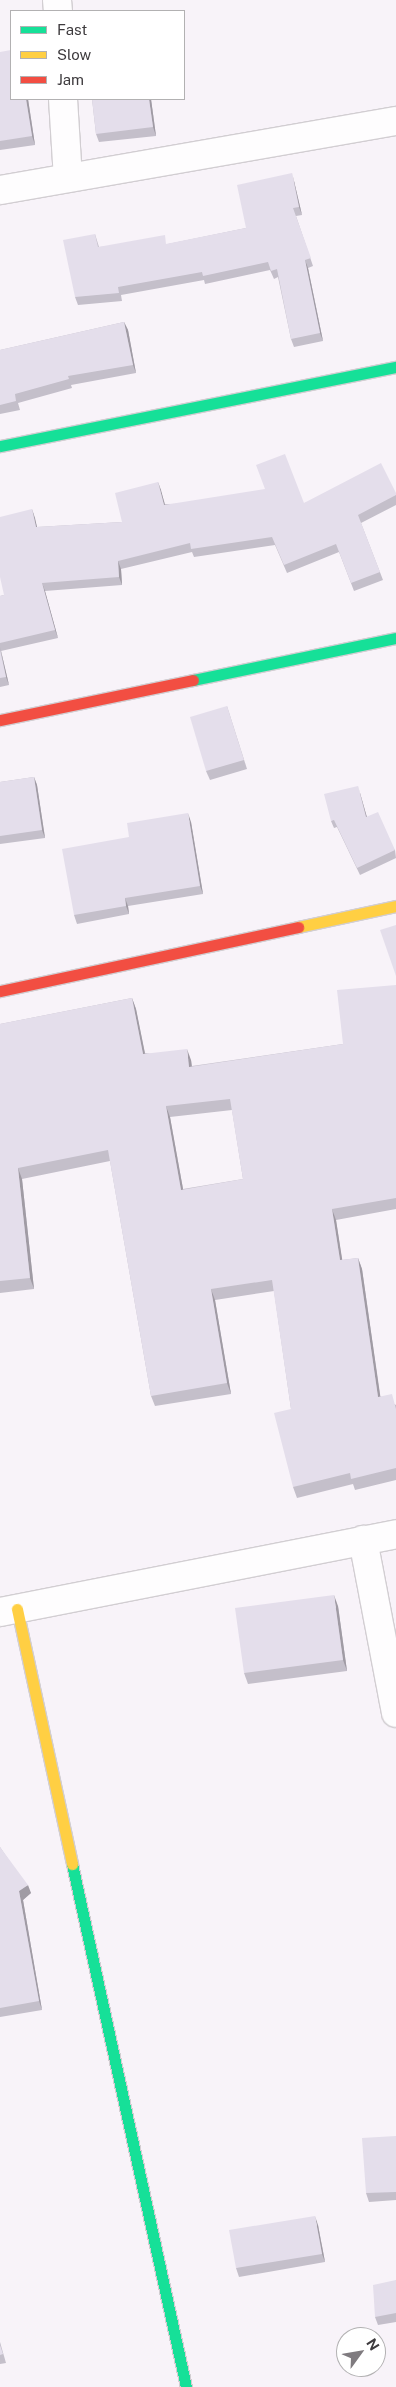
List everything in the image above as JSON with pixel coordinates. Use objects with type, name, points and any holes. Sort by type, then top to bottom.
[{"type":"street","points":[[63,100],[68,178]]},
{"type":"street","points":[[0,190],[396,121]]},
{"type":"street","points":[[0,446],[396,366]]},
{"type":"street","points":[[0,720],[396,638]]},
{"type":"street","points":[[0,992],[396,906]]},
{"type":"street","points":[[186,2387],[8,1611],[396,1534]]},
{"type":"street","points":[[363,1540],[396,1713]]},
{"type":"building","points":[[10,50],[10,100],[26,100],[32,136],[0,141],[0,52]]},
{"type":"building","points":[[92,100],[149,100],[153,127],[96,134]]},
{"type":"building","points":[[292,173],[299,207],[293,208],[311,258],[305,260],[320,333],[291,339],[277,269],[271,271],[268,262],[203,276],[202,272],[118,287],[119,293],[75,297],[63,240],[95,234],[98,247],[165,235],[166,244],[246,228],[237,185]]},
{"type":"building","points":[[124,322],[133,365],[68,376],[69,379],[15,394],[16,401],[0,405],[0,350]]},
{"type":"building","points":[[285,454],[304,503],[381,463],[396,495],[358,515],[380,572],[351,583],[336,544],[284,565],[272,537],[191,549],[190,543],[118,561],[119,577],[42,583],[55,630],[0,643],[0,596],[4,595],[0,577],[0,517],[32,509],[36,527],[122,522],[115,493],[158,482],[164,505],[265,489],[256,465]]},
{"type":"building","points":[[0,650],[6,677],[0,678]]},
{"type":"building","points":[[227,706],[244,760],[206,771],[190,717]]},
{"type":"building","points":[[34,777],[42,830],[0,836],[0,782]]},
{"type":"building","points":[[358,786],[366,817],[378,812],[395,850],[357,868],[334,820],[331,821],[324,794]]},
{"type":"building","points":[[188,813],[200,886],[125,898],[126,906],[74,915],[62,849],[129,837],[127,823]]},
{"type":"building","points":[[396,925],[396,976],[380,930]]},
{"type":"building","points":[[396,985],[396,1198],[332,1209],[340,1260],[358,1258],[378,1397],[392,1394],[396,1409],[396,1468],[351,1479],[350,1473],[293,1487],[274,1413],[291,1409],[272,1280],[211,1289],[227,1383],[151,1396],[108,1150],[18,1168],[30,1278],[0,1281],[0,1024],[132,998],[143,1054],[187,1049],[189,1067],[343,1044],[337,990]],"holes":[[[230,1099],[243,1179],[181,1190],[166,1106]]]},
{"type":"building","points":[[334,1595],[343,1660],[244,1673],[235,1608]]},
{"type":"building","points":[[0,1847],[28,1885],[19,1891],[39,2001],[0,2008]]},
{"type":"building","points":[[396,2136],[396,2192],[366,2193],[362,2138]]},
{"type":"building","points":[[315,2216],[322,2254],[236,2268],[229,2230]]},
{"type":"building","points":[[396,2280],[396,2313],[375,2317],[373,2285]]},
{"type":"traffic: fast","points":[[0,446],[396,367]]},
{"type":"traffic: fast","points":[[193,680],[396,638]]},
{"type":"traffic: fast","points":[[72,1864],[186,2387]]},
{"type":"traffic: slow","points":[[298,927],[396,906]]},
{"type":"traffic: slow","points":[[17,1609],[72,1864]]},
{"type":"traffic: jam","points":[[0,720],[193,680]]},
{"type":"traffic: jam","points":[[0,991],[298,927]]}]
